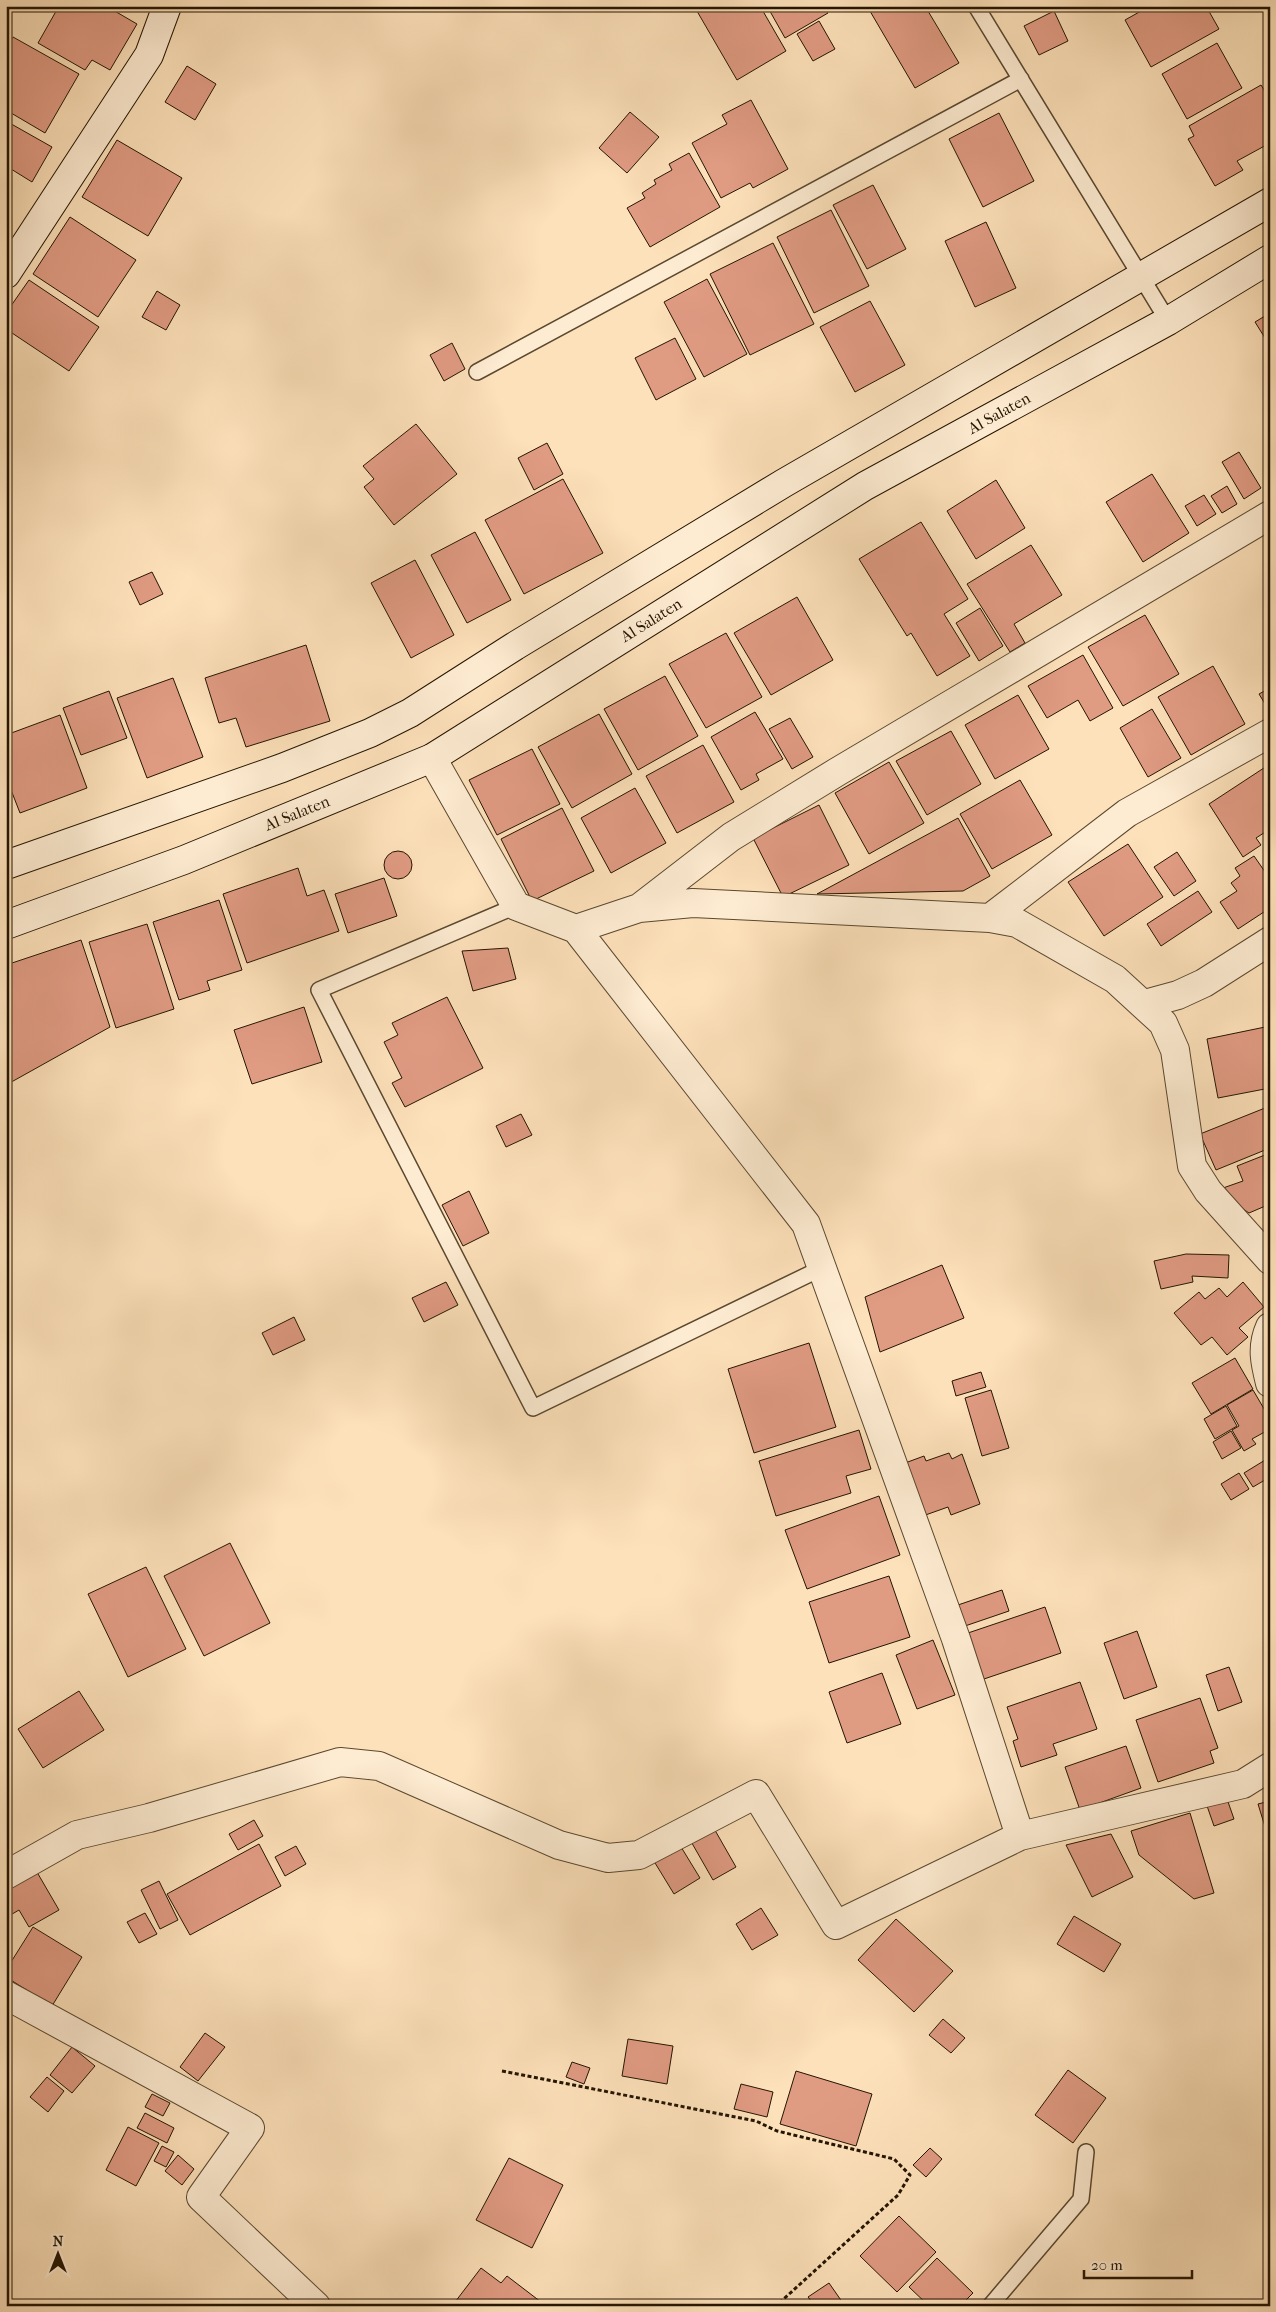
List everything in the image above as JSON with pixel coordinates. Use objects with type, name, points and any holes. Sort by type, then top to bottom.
[{"type":"street","points":[[6,274],[149,55],[167,6]]},
{"type":"street","points":[[6,865],[282,768],[370,733],[410,713],[515,646],[784,483],[1142,278],[1270,202]]},
{"type":"street","name":"Al Salaten","points":[[6,925],[184,860],[432,758],[865,486],[1168,321],[1270,259]]},
{"type":"street","points":[[639,908],[739,832],[1270,515]]},
{"type":"street","points":[[990,918],[1127,813],[1270,733]]},
{"type":"street","points":[[432,758],[516,906],[576,929],[806,1224],[956,1639],[1020,1836]]},
{"type":"street","points":[[576,929],[639,908],[693,903],[990,918],[1017,923],[1115,979],[1145,1004],[1163,1024],[1175,1050],[1192,1166],[1208,1191],[1270,1260]]},
{"type":"street","points":[[1145,1004],[1178,995],[1204,983],[1270,941]]},
{"type":"street","points":[[1270,1327],[1265,1337],[1263,1359],[1270,1383]]},
{"type":"street","points":[[6,1875],[77,1835],[149,1818],[340,1762],[379,1766],[559,1844],[608,1858],[639,1855],[756,1794],[836,1925],[1020,1836],[1243,1784],[1270,1767]]},
{"type":"street","points":[[6,1995],[250,2128],[200,2197],[316,2306]]},
{"type":"lane","points":[[976,6],[1168,321]]},
{"type":"lane","points":[[477,372],[1021,79]]},
{"type":"lane","points":[[516,906],[319,990],[533,1408],[822,1268]]},
{"type":"lane","points":[[990,2306],[1081,2199],[1086,2152]]},
{"type":"path","points":[[502,2071],[756,2121],[777,2131],[894,2160],[910,2175],[898,2195],[776,2306]]},
{"type":"building","points":[[59,6],[106,6],[137,24],[110,70],[92,60],[85,70],[38,43]]},
{"type":"building","points":[[694,6],[760,6],[786,51],[737,80]]},
{"type":"building","points":[[767,6],[824,6],[828,13],[785,38]]},
{"type":"building","points":[[867,6],[925,6],[959,63],[915,88]]},
{"type":"building","points":[[1150,6],[1206,6],[1219,29],[1151,67],[1125,20]]},
{"type":"building","points":[[1054,11],[1068,41],[1039,55],[1024,26]]},
{"type":"building","points":[[819,21],[835,49],[813,61],[797,34]]},
{"type":"building","points":[[13,37],[79,74],[45,133],[6,110],[6,49]]},
{"type":"building","points":[[1217,43],[1242,88],[1187,119],[1162,74]]},
{"type":"building","points":[[187,66],[216,84],[195,120],[165,102]]},
{"type":"building","points":[[1261,85],[1270,100],[1270,143],[1237,161],[1243,170],[1215,186],[1188,139],[1194,136],[1189,126]]},
{"type":"building","points":[[751,100],[788,169],[753,188],[750,183],[721,198],[692,143],[727,124],[722,115]]},
{"type":"building","points":[[630,112],[659,137],[627,173],[599,148]]},
{"type":"building","points":[[999,113],[1034,181],[983,207],[949,139]]},
{"type":"building","points":[[6,121],[52,147],[32,182],[11,169],[6,176]]},
{"type":"building","points":[[117,140],[182,178],[148,236],[82,197]]},
{"type":"building","points":[[689,153],[720,207],[650,247],[627,208],[645,198],[642,193],[656,184],[654,180],[672,170],[669,164]]},
{"type":"building","points":[[873,185],[906,249],[867,269],[833,205]]},
{"type":"building","points":[[831,210],[869,286],[814,313],[777,237]]},
{"type":"building","points":[[70,217],[136,260],[98,317],[33,274]]},
{"type":"building","points":[[986,222],[1016,288],[975,307],[945,241]]},
{"type":"building","points":[[773,243],[814,324],[750,355],[710,274]]},
{"type":"building","points":[[707,279],[747,354],[704,377],[664,302]]},
{"type":"building","points":[[29,280],[99,327],[69,371],[6,329],[6,313]]},
{"type":"building","points":[[157,291],[180,305],[166,330],[142,317]]},
{"type":"building","points":[[870,301],[905,365],[855,392],[820,327]]},
{"type":"building","points":[[1270,313],[1270,346],[1255,322]]},
{"type":"building","points":[[675,338],[696,379],[656,400],[635,358]]},
{"type":"building","points":[[452,343],[465,369],[444,381],[430,355]]},
{"type":"building","points":[[416,424],[457,474],[394,525],[364,487],[374,479],[363,466]]},
{"type":"building","points":[[547,443],[563,474],[534,490],[518,458]]},
{"type":"building","points":[[1239,452],[1261,488],[1244,499],[1222,462]]},
{"type":"building","points":[[1152,474],[1189,533],[1143,562],[1106,502]]},
{"type":"building","points":[[563,479],[603,553],[524,594],[485,520]]},
{"type":"building","points":[[996,480],[1025,528],[976,559],[947,511]]},
{"type":"building","points":[[1227,486],[1237,504],[1222,513],[1211,496]]},
{"type":"building","points":[[1204,495],[1216,514],[1197,526],[1185,506]]},
{"type":"building","points":[[921,522],[968,599],[944,614],[970,656],[937,676],[911,633],[907,636],[859,559]]},
{"type":"building","points":[[475,532],[511,600],[467,623],[431,555]]},
{"type":"building","points":[[1031,545],[1062,595],[1014,624],[1025,643],[1010,652],[967,584]]},
{"type":"building","points":[[415,560],[454,635],[411,658],[371,583]]},
{"type":"building","points":[[152,572],[163,594],[140,605],[129,582]]},
{"type":"building","points":[[797,597],[833,660],[771,695],[734,633]]},
{"type":"building","points":[[980,608],[1003,646],[979,661],[956,623]]},
{"type":"building","points":[[1145,615],[1179,674],[1123,706],[1088,647]]},
{"type":"building","points":[[726,633],[762,697],[706,728],[669,664]]},
{"type":"building","points":[[306,645],[330,721],[246,747],[236,718],[219,723],[205,678]]},
{"type":"building","points":[[1083,655],[1113,708],[1090,721],[1078,700],[1047,718],[1028,686]]},
{"type":"building","points":[[1213,666],[1245,724],[1191,755],[1158,697]]},
{"type":"building","points":[[665,676],[698,736],[638,770],[604,709]]},
{"type":"building","points":[[173,678],[203,757],[147,778],[117,698]]},
{"type":"building","points":[[1270,688],[1270,712],[1259,694]]},
{"type":"building","points":[[109,691],[127,738],[81,755],[63,708]]},
{"type":"building","points":[[1018,695],[1049,749],[995,779],[965,725]]},
{"type":"building","points":[[1152,709],[1181,758],[1148,777],[1120,728]]},
{"type":"building","points":[[755,712],[783,759],[756,774],[759,780],[741,790],[711,737]]},
{"type":"building","points":[[599,714],[632,774],[572,808],[538,747]]},
{"type":"building","points":[[60,715],[87,788],[20,813],[6,777],[6,735]]},
{"type":"building","points":[[790,718],[813,757],[792,769],[769,729]]},
{"type":"building","points":[[951,731],[981,784],[927,815],[896,761]]},
{"type":"building","points":[[703,745],[734,802],[677,833],[646,776]]},
{"type":"building","points":[[532,749],[560,804],[497,835],[469,780]]},
{"type":"building","points":[[889,762],[924,823],[869,854],[835,793]]},
{"type":"building","points":[[1270,764],[1270,829],[1256,838],[1261,845],[1243,857],[1209,804]]},
{"type":"building","points":[[1020,780],[1052,835],[992,869],[960,814]]},
{"type":"building","points":[[635,788],[666,843],[611,873],[581,818]]},
{"type":"building","points":[[819,805],[849,865],[783,897],[753,838]]},
{"type":"building","points":[[562,808],[594,871],[532,901],[501,839]]},
{"type":"building","points":[[958,818],[990,876],[963,891],[817,894]]},
{"type":"building","points":[[1128,844],[1163,897],[1104,936],[1068,882]]},
{"type":"building","points":[[398,851],[408,855],[412,865],[408,875],[398,879],[388,875],[384,865],[388,855]]},
{"type":"building","points":[[1177,852],[1196,881],[1174,896],[1154,867]]},
{"type":"building","points":[[1254,856],[1270,879],[1270,908],[1238,929],[1220,902],[1237,891],[1231,883],[1240,876],[1235,868]]},
{"type":"building","points":[[298,868],[307,896],[324,890],[339,931],[247,963],[223,894]]},
{"type":"building","points":[[384,878],[397,916],[348,933],[335,894]]},
{"type":"building","points":[[1198,891],[1212,912],[1161,946],[1147,924]]},
{"type":"building","points":[[219,900],[242,970],[207,981],[210,990],[179,1000],[153,922]]},
{"type":"building","points":[[147,924],[174,1009],[116,1028],[89,942]]},
{"type":"building","points":[[81,940],[110,1027],[6,1085],[6,965]]},
{"type":"building","points":[[508,948],[516,979],[473,991],[462,951]]},
{"type":"building","points":[[447,997],[483,1068],[405,1107],[392,1083],[402,1078],[384,1042],[398,1035],[392,1023]]},
{"type":"building","points":[[304,1007],[322,1062],[252,1084],[234,1030]]},
{"type":"building","points":[[1270,1026],[1270,1088],[1218,1098],[1207,1039]]},
{"type":"building","points":[[1270,1106],[1270,1148],[1216,1170],[1200,1134]]},
{"type":"building","points":[[521,1114],[532,1135],[506,1147],[496,1126]]},
{"type":"building","points":[[1270,1153],[1270,1204],[1249,1213],[1227,1198],[1223,1188],[1243,1181],[1237,1166]]},
{"type":"building","points":[[469,1191],[489,1233],[463,1246],[442,1205]]},
{"type":"building","points":[[1186,1254],[1229,1255],[1228,1278],[1192,1276],[1193,1282],[1161,1289],[1154,1261]]},
{"type":"building","points":[[942,1265],[964,1318],[880,1352],[865,1297]]},
{"type":"building","points":[[446,1282],[458,1305],[424,1322],[412,1298]]},
{"type":"building","points":[[1243,1282],[1264,1307],[1239,1328],[1248,1337],[1227,1355],[1212,1337],[1201,1345],[1174,1313],[1199,1292],[1205,1299],[1219,1288],[1227,1297]]},
{"type":"building","points":[[294,1317],[305,1340],[273,1355],[262,1333]]},
{"type":"building","points":[[809,1343],[836,1427],[754,1453],[728,1369]]},
{"type":"building","points":[[1235,1358],[1253,1389],[1211,1414],[1192,1383]]},
{"type":"building","points":[[981,1372],[986,1387],[956,1396],[952,1381]]},
{"type":"building","points":[[991,1390],[1009,1448],[982,1456],[965,1398]]},
{"type":"building","points":[[1253,1390],[1270,1419],[1270,1429],[1252,1439],[1256,1444],[1244,1451],[1232,1430],[1239,1426],[1227,1405]]},
{"type":"building","points":[[1226,1406],[1237,1426],[1215,1439],[1204,1419]]},
{"type":"building","points":[[859,1430],[871,1469],[846,1476],[851,1493],[776,1516],[759,1461]]},
{"type":"building","points":[[1231,1431],[1241,1448],[1222,1459],[1213,1442]]},
{"type":"building","points":[[949,1453],[952,1459],[962,1454],[980,1504],[951,1515],[948,1507],[917,1518],[897,1466],[924,1456],[926,1461]]},
{"type":"building","points":[[1270,1457],[1270,1477],[1253,1487],[1244,1473]]},
{"type":"building","points":[[1239,1473],[1249,1489],[1231,1500],[1221,1484]]},
{"type":"building","points":[[879,1496],[900,1555],[807,1589],[785,1530]]},
{"type":"building","points":[[230,1543],[270,1623],[204,1656],[164,1576]]},
{"type":"building","points":[[146,1567],[186,1649],[128,1677],[88,1594]]},
{"type":"building","points":[[889,1576],[910,1637],[829,1663],[809,1602]]},
{"type":"building","points":[[1002,1590],[1009,1611],[962,1627],[955,1606]]},
{"type":"building","points":[[1045,1607],[1061,1653],[981,1680],[965,1634]]},
{"type":"building","points":[[1137,1631],[1157,1687],[1124,1699],[1104,1643]]},
{"type":"building","points":[[933,1640],[955,1695],[917,1709],[896,1655]]},
{"type":"building","points":[[1229,1667],[1242,1702],[1218,1711],[1206,1675]]},
{"type":"building","points":[[882,1673],[901,1724],[847,1743],[829,1692]]},
{"type":"building","points":[[1080,1682],[1097,1729],[1053,1744],[1057,1755],[1021,1767],[1013,1741],[1018,1739],[1007,1707]]},
{"type":"building","points":[[79,1691],[104,1730],[43,1768],[18,1729]]},
{"type":"building","points":[[1200,1698],[1218,1748],[1210,1751],[1214,1763],[1158,1782],[1136,1720]]},
{"type":"building","points":[[1126,1746],[1141,1788],[1080,1810],[1065,1767]]},
{"type":"building","points":[[1226,1796],[1234,1819],[1214,1826],[1206,1803]]},
{"type":"building","points":[[1270,1801],[1270,1843],[1258,1804]]},
{"type":"building","points":[[1190,1813],[1214,1893],[1194,1899],[1139,1855],[1131,1831]]},
{"type":"building","points":[[254,1820],[263,1836],[238,1850],[229,1834]]},
{"type":"building","points":[[712,1825],[736,1867],[713,1880],[689,1838]]},
{"type":"building","points":[[1111,1834],[1133,1877],[1092,1897],[1066,1845]]},
{"type":"building","points":[[678,1842],[700,1878],[674,1894],[652,1858]]},
{"type":"building","points":[[259,1844],[281,1886],[190,1935],[167,1894]]},
{"type":"building","points":[[296,1846],[306,1864],[285,1876],[275,1857]]},
{"type":"building","points":[[34,1867],[59,1910],[29,1927],[19,1910],[7,1917],[6,1884]]},
{"type":"building","points":[[159,1881],[178,1920],[160,1929],[141,1890]]},
{"type":"building","points":[[761,1908],[778,1935],[752,1950],[736,1924]]},
{"type":"building","points":[[145,1913],[157,1934],[139,1943],[127,1922]]},
{"type":"building","points":[[1074,1916],[1121,1944],[1104,1972],[1057,1944]]},
{"type":"building","points":[[896,1919],[953,1971],[914,2012],[858,1960]]},
{"type":"building","points":[[33,1927],[82,1957],[52,2006],[6,1977],[6,1970]]},
{"type":"building","points":[[943,2019],[965,2038],[951,2053],[929,2035]]},
{"type":"building","points":[[205,2033],[225,2047],[198,2081],[180,2067]]},
{"type":"building","points":[[628,2039],[673,2046],[667,2084],[622,2076]]},
{"type":"building","points":[[72,2047],[95,2066],[72,2093],[50,2075]]},
{"type":"building","points":[[572,2062],[590,2068],[584,2084],[566,2077]]},
{"type":"building","points":[[1068,2070],[1106,2098],[1073,2143],[1035,2115]]},
{"type":"building","points":[[796,2071],[872,2094],[856,2146],[780,2124]]},
{"type":"building","points":[[47,2077],[64,2091],[48,2112],[30,2097]]},
{"type":"building","points":[[741,2084],[773,2092],[767,2117],[734,2109]]},
{"type":"building","points":[[152,2094],[170,2103],[163,2116],[145,2107]]},
{"type":"building","points":[[145,2113],[174,2128],[167,2143],[137,2128]]},
{"type":"building","points":[[128,2127],[159,2143],[136,2186],[106,2170]]},
{"type":"building","points":[[162,2146],[174,2152],[166,2167],[154,2161]]},
{"type":"building","points":[[930,2148],[942,2159],[926,2177],[913,2165]]},
{"type":"building","points":[[178,2155],[194,2169],[182,2185],[165,2171]]},
{"type":"building","points":[[509,2158],[563,2185],[532,2248],[476,2220]]},
{"type":"building","points":[[899,2216],[936,2252],[897,2292],[860,2256]]},
{"type":"building","points":[[937,2258],[973,2293],[960,2306],[929,2306],[909,2287]]},
{"type":"building","points":[[481,2268],[501,2283],[507,2276],[541,2302],[538,2306],[452,2306]]},
{"type":"building","points":[[829,2283],[845,2306],[815,2306],[808,2297]]}]
